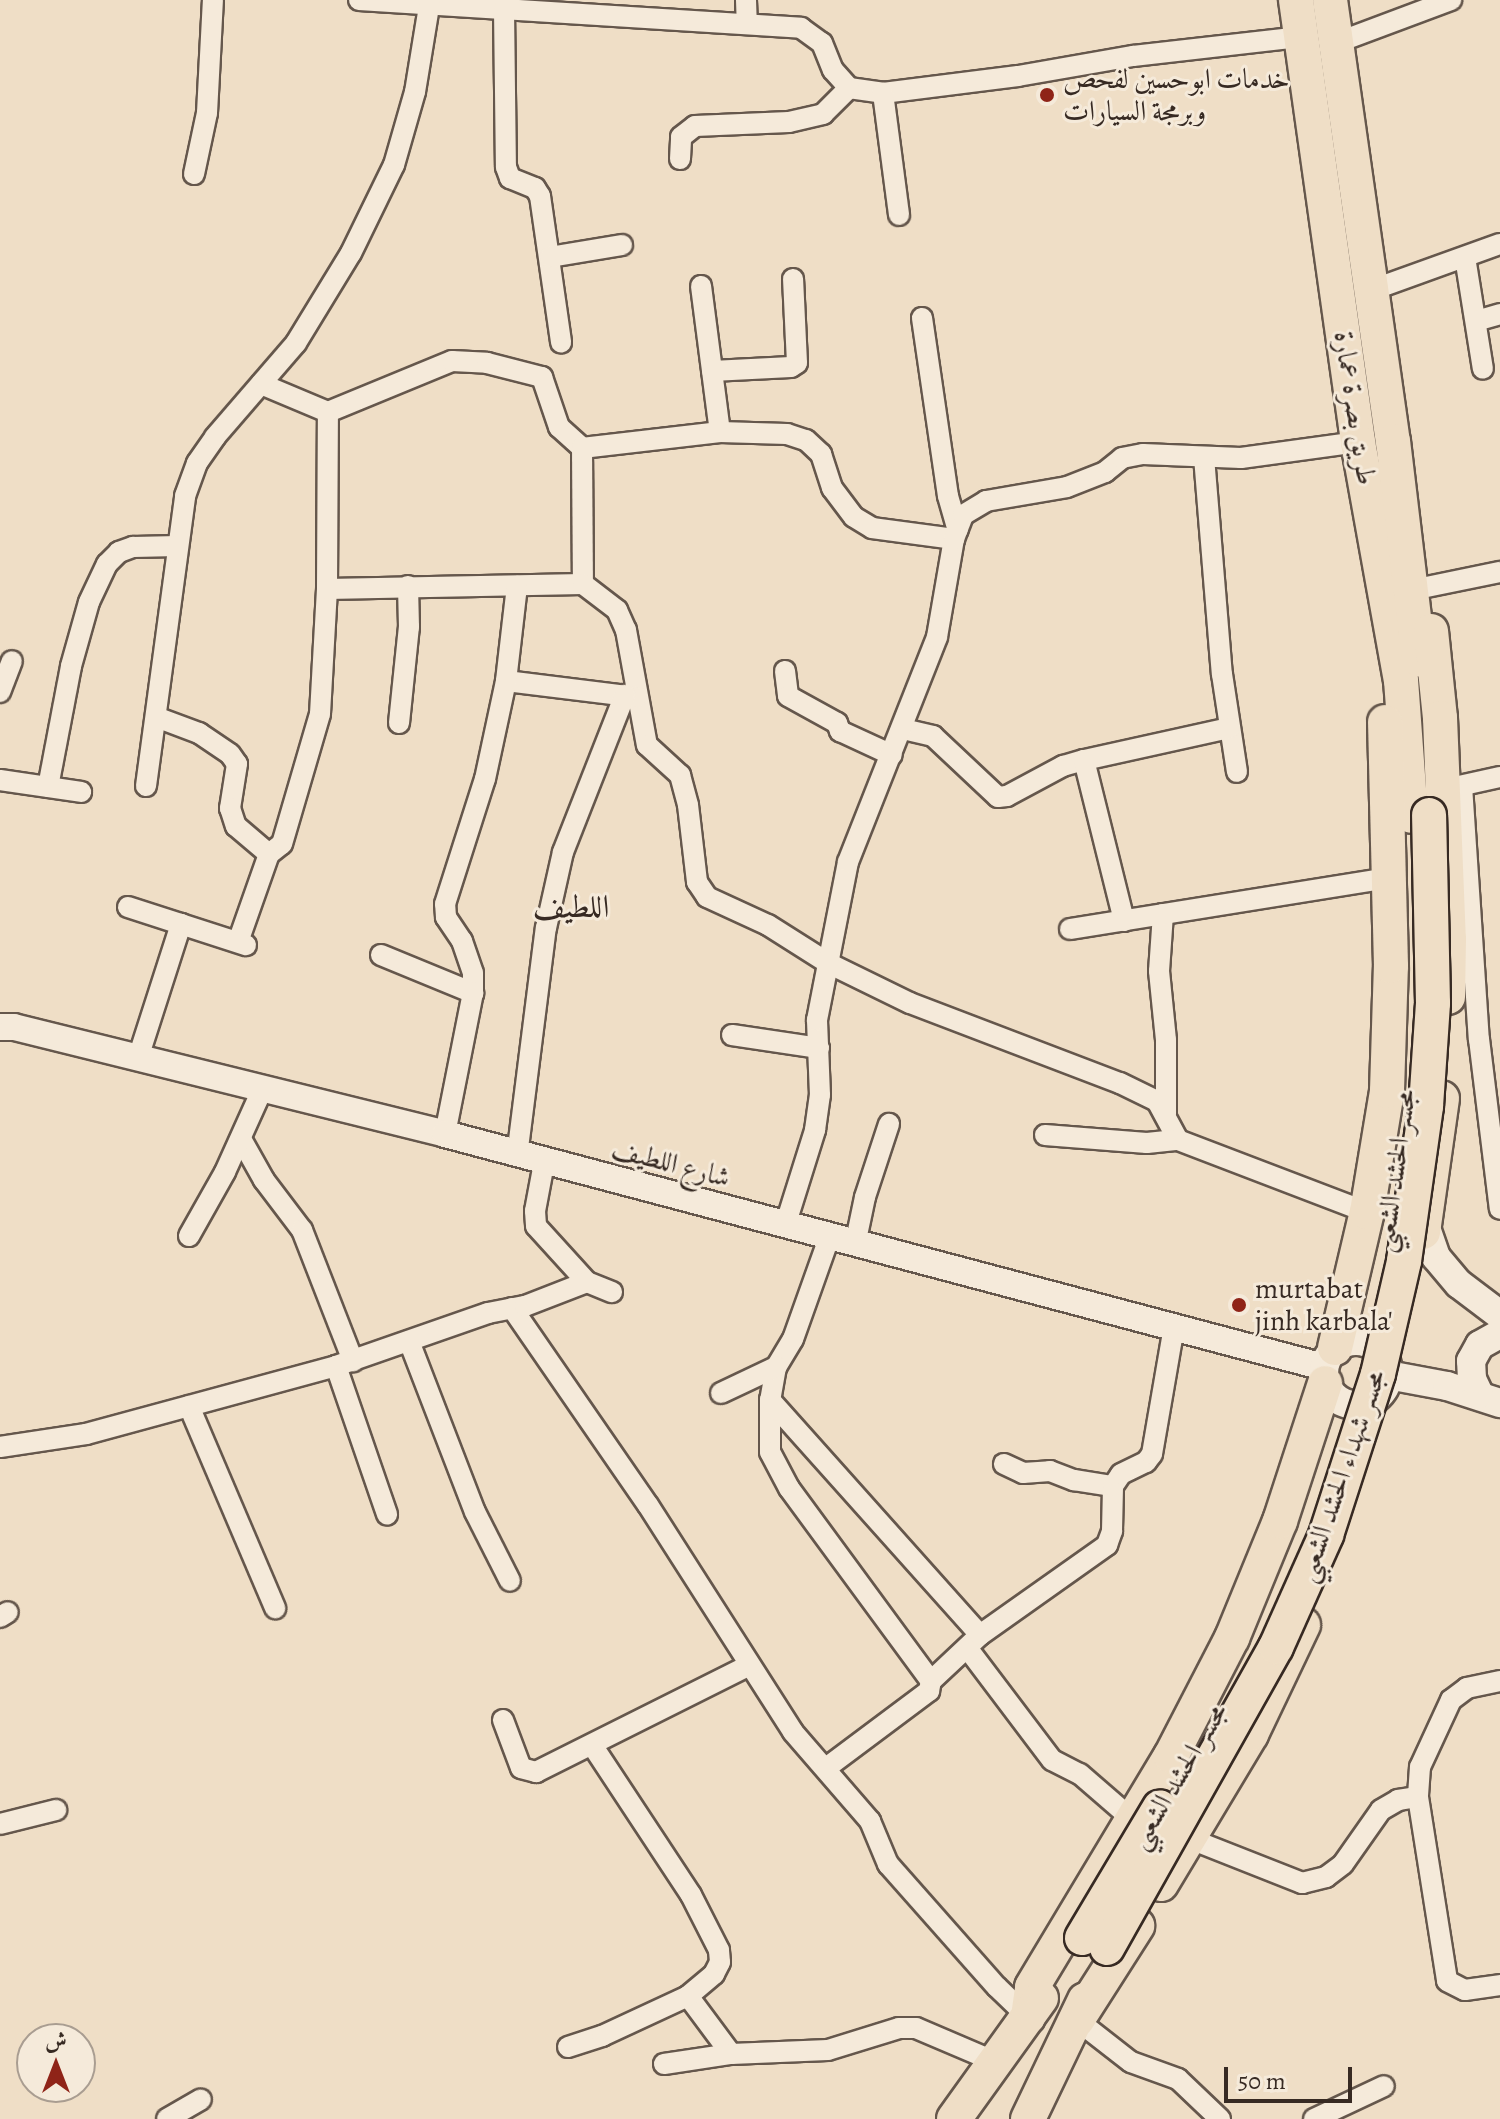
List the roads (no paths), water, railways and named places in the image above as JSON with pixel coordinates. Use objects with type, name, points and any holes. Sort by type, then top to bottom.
[{"type":"highway","name":"طريق بصرة عمارة","points":[[1296,0],[1358,442],[1398,590],[1436,802]]},
{"type":"highway","name":"طريق بصرة عمارة","points":[[1330,0],[1372,290],[1398,590]]},
{"type":"highway","points":[[1028,2017],[1032,1987],[1171,1756],[1232,1638],[1280,1521],[1328,1366],[1367,1212],[1387,1091],[1390,878],[1384,768],[1386,701],[1380,624],[1398,590]]},
{"type":"highway","points":[[1028,2119],[1077,2020],[1251,1734],[1333,1559],[1373,1428],[1417,1259],[1441,1121],[1449,939],[1436,802]]},
{"type":"highway","name":"مجسر شهداء الحشد الشعبي","points":[[1094,1943],[1276,1647],[1326,1535],[1378,1374],[1404,1261],[1426,1106],[1433,1003],[1436,802]]},
{"type":"highway","points":[[1359,1246],[1369,1265],[1379,1270],[1400,1271],[1417,1259]]},
{"type":"highway","points":[[954,2119],[998,2063],[1028,2017],[1094,1943]]},
{"type":"highway","points":[[1077,2020],[1094,1943]]},
{"type":"main road","points":[[1425,1225],[1436,1257],[1459,1284],[1500,1315]]},
{"type":"main road","points":[[1489,1399],[1472,1379],[1471,1361],[1480,1345],[1500,1334]]},
{"type":"main road","points":[[1346,1342],[1371,1344],[1384,1378],[1354,1405],[1341,1401],[1328,1366],[1346,1342]]},
{"type":"main road","points":[[1384,1378],[1489,1399]]},
{"type":"street","points":[[194,174],[207,113],[213,0]]},
{"type":"street","points":[[359,0],[429,2],[801,28],[822,43],[833,70],[849,88],[883,93],[1018,76],[1133,56],[1301,37]]},
{"type":"street","points":[[746,0],[747,24]]},
{"type":"street","points":[[1336,43],[1451,0]]},
{"type":"street","points":[[146,786],[185,496],[197,463],[296,343],[351,253],[394,165],[415,92],[429,2]]},
{"type":"street","points":[[504,9],[506,167],[510,178],[535,188],[540,196],[561,342]]},
{"type":"street","points":[[680,159],[681,137],[695,126],[789,122],[823,114],[849,88]]},
{"type":"street","points":[[883,93],[899,215]]},
{"type":"street","points":[[1372,290],[1500,244]]},
{"type":"street","points":[[550,257],[622,245]]},
{"type":"street","points":[[1465,257],[1483,369]]},
{"type":"street","points":[[712,371],[791,367],[797,363],[793,279]]},
{"type":"street","points":[[701,286],[720,432]]},
{"type":"street","points":[[1476,321],[1500,314]]},
{"type":"street","points":[[922,318],[956,534]]},
{"type":"street","points":[[261,384],[328,412],[452,361],[487,363],[542,377],[559,427],[582,448],[583,584]]},
{"type":"street","points":[[128,907],[242,944],[269,854],[282,844],[320,714],[327,589],[328,412]]},
{"type":"street","points":[[582,448],[720,432],[787,434],[806,440],[821,454],[832,488],[854,517],[872,528],[956,534]]},
{"type":"street","points":[[785,1226],[815,1130],[820,1095],[817,1020],[848,862],[937,637],[956,534],[963,515],[986,501],[1067,487],[1105,472],[1122,458],[1143,454],[1241,458],[1358,442]]},
{"type":"street","points":[[1204,457],[1222,674],[1237,772]]},
{"type":"street","points":[[48,787],[71,666],[89,602],[107,564],[119,552],[133,547],[178,546]]},
{"type":"street","points":[[1398,590],[1500,572]]},
{"type":"street","points":[[327,589],[583,584],[617,610],[626,630],[631,696],[647,745],[680,775],[688,805],[697,882],[707,897],[768,925],[828,963],[950,1019],[1120,1083],[1157,1101],[1178,1140]]},
{"type":"street","points":[[399,723],[409,627],[408,586]]},
{"type":"street","points":[[445,1134],[473,993],[473,973],[462,941],[446,917],[445,904],[485,779],[506,681],[517,586]]},
{"type":"street","points":[[0,692],[12,661]]},
{"type":"street","points":[[785,671],[788,696],[837,723],[840,731],[892,755]]},
{"type":"street","points":[[506,681],[631,696]]},
{"type":"street","points":[[517,1156],[546,928],[563,852],[631,696]]},
{"type":"street","points":[[156,717],[199,733],[230,754],[237,764],[230,808],[236,826],[269,854]]},
{"type":"street","points":[[903,729],[933,736],[998,797],[1007,796],[1063,766],[1230,728]]},
{"type":"street","points":[[1084,760],[1124,921]]},
{"type":"street","points":[[1500,777],[1436,802],[1491,1081],[1500,1209]]},
{"type":"street","points":[[0,780],[81,792]]},
{"type":"street","points":[[1070,929],[1390,878]]},
{"type":"street","points":[[1163,914],[1159,971],[1166,1040],[1166,1114]]},
{"type":"street","points":[[138,1058],[181,924]]},
{"type":"street","points":[[381,955],[473,993]]},
{"type":"street","name":"شارع اللطيف","points":[[0,1027],[14,1027],[445,1134],[517,1156],[855,1245],[1328,1366]]},
{"type":"street","points":[[732,1035],[819,1048]]},
{"type":"street","points":[[189,1236],[241,1139],[263,1088]]},
{"type":"street","points":[[855,1245],[865,1197],[889,1124]]},
{"type":"street","points":[[1045,1135],[1147,1143],[1178,1140],[1367,1212]]},
{"type":"street","points":[[241,1139],[264,1180],[302,1230],[345,1363],[387,1514]]},
{"type":"street","points":[[544,1163],[535,1211],[536,1226],[587,1282],[612,1292]]},
{"type":"street","points":[[829,1238],[793,1339],[776,1367],[770,1400],[770,1452],[789,1488],[931,1681]]},
{"type":"street","points":[[0,1447],[86,1434],[345,1363],[587,1282]]},
{"type":"street","points":[[512,1308],[648,1505],[793,1732],[870,1821],[888,1864],[997,1987],[1028,2017]]},
{"type":"street","points":[[826,1768],[929,1691],[931,1681],[974,1642],[1107,1545],[1112,1531],[1113,1486],[1121,1474],[1146,1462],[1152,1454],[1174,1326]]},
{"type":"street","points":[[409,1341],[475,1512],[510,1581]]},
{"type":"street","points":[[721,1393],[776,1367]]},
{"type":"street","points":[[770,1400],[974,1642],[1052,1760],[1080,1774],[1132,1819]]},
{"type":"street","points":[[189,1406],[275,1608]]},
{"type":"street","points":[[1004,1464],[1023,1473],[1050,1471],[1074,1480],[1113,1486]]},
{"type":"street","points":[[503,1720],[521,1768],[536,1772],[750,1665]]},
{"type":"street","points":[[1500,1681],[1467,1688],[1451,1700],[1420,1767],[1418,1797],[1447,1981],[1465,1990],[1500,1985]]},
{"type":"street","points":[[568,2047],[602,2036],[688,1996],[714,1974],[720,1962],[719,1950],[691,1895],[592,1745]]},
{"type":"street","points":[[1188,1838],[1302,1883],[1326,1877],[1343,1864],[1381,1810],[1398,1800],[1418,1797]]},
{"type":"street","points":[[0,1824],[56,1810]]},
{"type":"street","points":[[688,1996],[731,2054]]},
{"type":"street","points":[[1077,2020],[1131,2062],[1178,2079],[1220,2119]]},
{"type":"street","points":[[664,2064],[731,2054],[828,2050],[899,2028],[916,2028],[998,2063]]},
{"type":"street","points":[[1314,2119],[1384,2086]]},
{"type":"street","points":[[167,2119],[201,2099]]},
{"type":"place","name":"خدمات ابوحسين لفحص وبرمجة السيارات","points":[[1047,95]]},
{"type":"place","name":"murtabat jinh karbala'","points":[[1239,1305]]},
{"type":"district","name":"اللطيف","points":[[571,906]]}]
